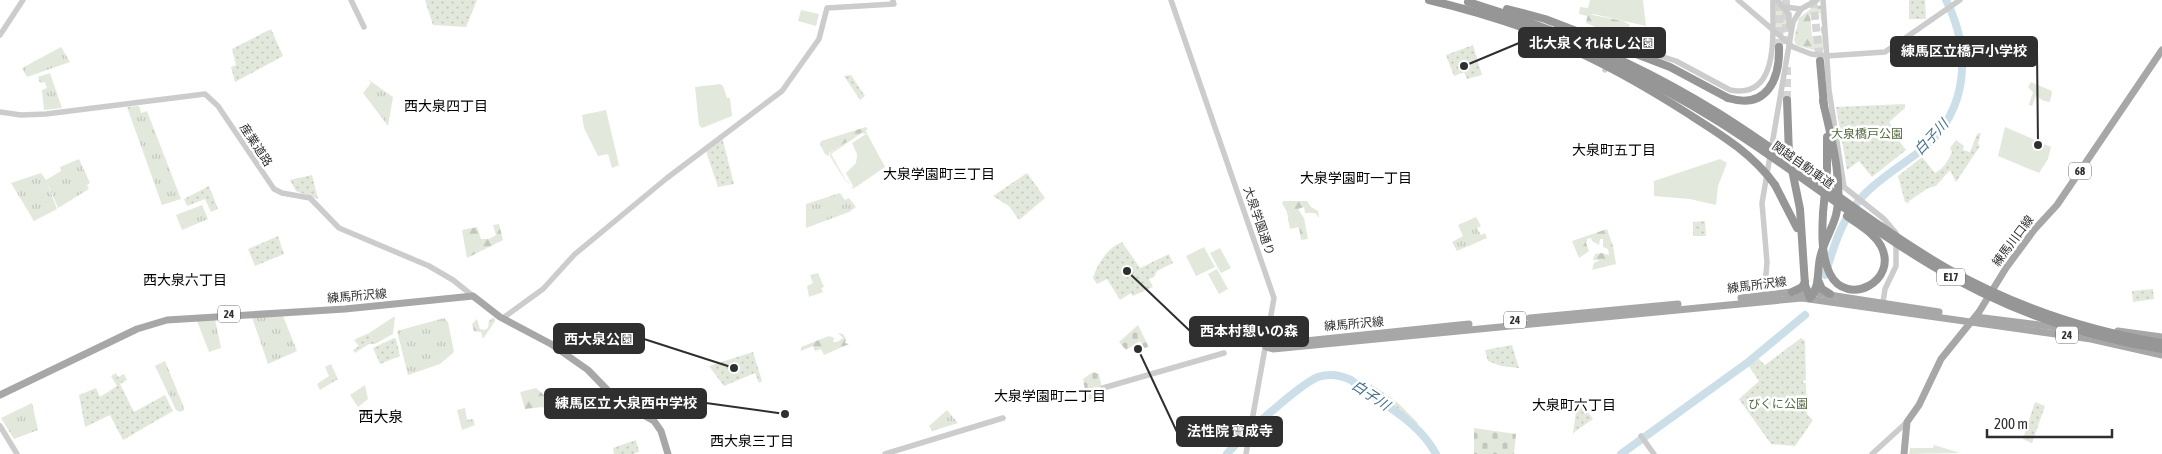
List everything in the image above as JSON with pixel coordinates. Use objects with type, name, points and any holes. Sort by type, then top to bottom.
[{"type":"highway","points":[[1464,1],[1552,21],[1677,70],[1728,98],[1750,100],[1766,92],[1776,76],[1779,47]]},
{"type":"highway","name":"関越自動車道","points":[[1464,1],[1578,39],[1674,86],[1744,129],[1902,240],[1970,280],[2029,307],[2064,319],[2114,334],[2162,342]]},
{"type":"highway","name":"関越自動車道","points":[[1430,2],[1497,19],[1570,44],[1624,68],[1713,118],[1899,246],[1966,285],[2015,308],[2056,322],[2112,339],[2162,349]]},
{"type":"highway","points":[[1497,19],[1564,46],[1649,90],[1743,150],[1775,185],[1789,209],[1800,234]]},
{"type":"highway","points":[[1764,152],[1878,241],[1884,252],[1885,266],[1881,276],[1871,286],[1861,290],[1849,289],[1832,278],[1824,254],[1823,213],[1828,156],[1823,101],[1823,58]]},
{"type":"highway","points":[[1787,100],[1789,154],[1800,209],[1800,234],[1804,258],[1804,282],[1802,287],[1792,292]]},
{"type":"highway","points":[[1810,294],[1818,280],[1820,258],[1836,214],[1838,202],[1835,160],[1823,101]]},
{"type":"highway","points":[[1818,280],[1822,289],[1830,294]]},
{"type":"highway","points":[[1804,282],[1810,294]]},
{"type":"main road","name":"練馬川口線","points":[[1904,454],[1907,422],[1919,405],[1941,359],[1973,319],[2006,268],[2057,205],[2162,50]]},
{"type":"main road","name":"練馬所沢線","points":[[1764,298],[1792,292],[1810,294],[2091,339],[2162,354]]},
{"type":"main road","name":"練馬所沢線","points":[[1266,347],[1272,344],[1312,339],[1810,294],[1830,294],[1883,302],[1973,319],[2162,337]]},
{"type":"main road","name":"練馬所沢線","points":[[0,395],[137,329],[167,320],[345,309],[473,296]]},
{"type":"main road","points":[[473,296],[503,318],[551,344],[583,366],[618,401],[654,421],[661,431],[668,454]]},
{"type":"main road","points":[[2148,352],[2156,349],[2158,342],[2152,336]]},
{"type":"main road","points":[[2162,342],[2160,350],[2162,354]]},
{"type":"street","points":[[0,35],[23,0]]},
{"type":"street","points":[[351,0],[364,27]]},
{"type":"street","name":"大泉学園通り","points":[[1171,0],[1272,290],[1274,307],[1246,454]]},
{"type":"street","points":[[1738,0],[1789,44],[1804,52],[1823,58],[1885,52],[1960,0]]},
{"type":"street","points":[[1605,70],[1617,42],[1676,61],[1727,89],[1748,90],[1759,84],[1769,71],[1773,0]]},
{"type":"street","points":[[1777,0],[1784,6],[1789,19],[1789,44]]},
{"type":"street","points":[[1764,298],[1767,262],[1762,203],[1789,44],[1794,18],[1802,9],[1817,0]]},
{"type":"street","points":[[1823,0],[1823,58],[1843,185],[1859,201],[1884,219],[1896,233],[1896,266],[1885,289],[1883,302]]},
{"type":"street","points":[[503,318],[542,289],[575,254],[649,192],[687,164],[714,140],[782,90],[820,39],[827,8],[894,2]]},
{"type":"street","points":[[1784,6],[1802,9]]},
{"type":"street","name":"産業道路","points":[[0,112],[21,115],[46,114],[204,94],[214,101],[274,189],[282,193],[310,198],[339,228],[429,266],[453,280],[473,296]]},
{"type":"street","points":[[1103,388],[1224,353]]},
{"type":"street","points":[[885,454],[1003,418]]},
{"type":"street","points":[[1872,454],[1907,422]]},
{"type":"street","points":[[0,426],[17,454]]},
{"type":"street","points":[[1641,436],[1654,454]]},
{"type":"green space","points":[[425,0],[477,0],[466,27],[433,25]]},
{"type":"green space","points":[[1590,0],[1643,0],[1646,26],[1593,14],[1587,16],[1579,14],[1580,7],[1588,8]]},
{"type":"green space","points":[[1909,0],[1925,0],[1926,19],[1909,19]]},
{"type":"green space","points":[[1775,1],[1784,11],[1788,22],[1787,32],[1782,34],[1776,28]]},
{"type":"green space","points":[[1816,5],[1821,6],[1823,20],[1821,20],[1820,13],[1810,14],[1812,36],[1822,36],[1821,27],[1823,26],[1825,48],[1820,52],[1796,45],[1794,40],[1799,18]]},
{"type":"green space","points":[[801,10],[819,14],[816,26],[798,21]]},
{"type":"green space","points":[[1588,14],[1623,21],[1630,25],[1628,28],[1607,32],[1586,23]]},
{"type":"green space","points":[[271,29],[283,56],[235,82],[231,67],[236,65],[232,49]]},
{"type":"green space","points":[[1473,45],[1482,75],[1467,79],[1464,72],[1454,76],[1446,55]]},
{"type":"green space","points":[[61,47],[70,62],[27,77],[22,68]]},
{"type":"green space","points":[[50,73],[62,108],[44,110],[42,90],[47,88],[45,82],[40,83],[38,77]]},
{"type":"green space","points":[[851,75],[865,96],[860,100],[844,76]]},
{"type":"green space","points":[[369,80],[393,97],[388,126],[363,93],[371,83]]},
{"type":"green space","points":[[2031,82],[2052,91],[2050,102],[2036,96],[2032,106],[2029,105],[2033,92],[2028,87]]},
{"type":"green space","points":[[720,84],[723,86],[727,98],[730,98],[732,116],[702,128],[699,125],[695,87]]},
{"type":"green space","name":"大泉橋戸公園","points":[[1905,104],[1905,108],[1889,122],[1896,131],[1893,133],[1906,150],[1872,177],[1859,161],[1847,170],[1836,107]]},
{"type":"green space","points":[[139,106],[141,113],[147,111],[181,199],[162,205],[127,107]]},
{"type":"green space","points":[[606,110],[619,165],[612,168],[608,154],[598,156],[584,128],[582,115]]},
{"type":"green space","points":[[866,127],[868,129],[829,153],[829,156],[825,154],[820,144],[821,141]]},
{"type":"green space","points":[[2005,127],[2051,147],[2048,159],[2039,173],[1998,156]]},
{"type":"green space","points":[[865,130],[885,167],[853,189],[846,173],[856,163],[857,154],[852,143],[866,134],[862,133],[831,154],[847,182],[830,156],[830,153]]},
{"type":"green space","name":"大泉橋戸公園","points":[[1981,133],[1978,144],[1980,146],[1956,182],[1950,170],[1936,186],[1928,188],[1909,201],[1909,203],[1905,202],[1898,176],[1922,157],[1935,173],[1947,161],[1952,152],[1950,148],[1956,140],[1964,146],[1963,150],[1970,152],[1977,134]]},
{"type":"green space","points":[[722,137],[734,184],[718,187],[706,151]]},
{"type":"green space","points":[[79,159],[90,183],[87,185],[89,189],[58,208],[46,180],[61,171],[60,167]]},
{"type":"green space","points":[[1720,159],[1727,163],[1718,186],[1716,205],[1690,199],[1654,196],[1654,181]]},
{"type":"green space","points":[[41,173],[46,180],[57,209],[34,221],[11,183]]},
{"type":"green space","points":[[1027,173],[1045,198],[1019,220],[1009,206],[993,196]]},
{"type":"green space","points":[[312,175],[318,199],[296,191],[290,180]]},
{"type":"green space","points":[[209,186],[218,209],[211,212],[205,199],[187,206],[184,199]]},
{"type":"green space","points":[[840,193],[845,200],[849,198],[856,207],[849,212],[806,228],[806,204]]},
{"type":"green space","points":[[1283,201],[1307,201],[1311,207],[1318,211],[1319,218],[1315,213],[1305,213],[1304,207],[1298,209],[1304,218],[1308,239],[1301,240],[1299,227],[1290,229]]},
{"type":"green space","points":[[202,205],[208,219],[182,230],[176,215]]},
{"type":"green space","points":[[1476,217],[1481,226],[1477,228],[1481,235],[1485,233],[1487,238],[1457,251],[1452,242],[1463,236],[1458,225]]},
{"type":"green space","points":[[1705,221],[1706,236],[1693,236],[1693,222]]},
{"type":"green space","points":[[499,224],[503,240],[467,258],[462,230],[477,227],[481,239],[489,239],[496,235],[493,225]]},
{"type":"green space","points":[[1607,229],[1613,246],[1616,264],[1592,270],[1594,263],[1600,260],[1593,260],[1595,254],[1609,255],[1608,249],[1603,247],[1603,239],[1600,239],[1599,245],[1592,241],[1591,238],[1587,239],[1586,243],[1589,251],[1579,258],[1572,241]]},
{"type":"green space","points":[[278,236],[284,254],[255,266],[248,249]]},
{"type":"green space","points":[[1122,242],[1140,268],[1169,254],[1173,263],[1157,271],[1154,277],[1149,279],[1153,287],[1133,296],[1131,293],[1120,300],[1107,279],[1097,284],[1093,278],[1104,257],[1112,248]]},
{"type":"green space","points":[[1204,247],[1215,267],[1196,276],[1186,256]]},
{"type":"green space","points":[[1220,248],[1231,268],[1221,273],[1210,253]]},
{"type":"green space","points":[[1217,269],[1228,289],[1219,294],[1208,274]]},
{"type":"green space","points":[[818,273],[824,287],[821,288],[823,292],[809,297],[807,286],[813,283],[810,275]]},
{"type":"green space","points":[[2153,289],[2154,299],[2133,302],[2132,291]]},
{"type":"green space","points":[[283,316],[297,351],[268,364],[252,317]]},
{"type":"green space","points":[[395,316],[393,334],[375,344],[369,333]]},
{"type":"green space","points":[[444,318],[448,322],[454,352],[440,364],[408,375],[397,331]]},
{"type":"green space","points":[[495,318],[495,321],[483,339],[481,332],[474,331],[472,324],[477,319],[480,329],[484,330],[488,328],[489,321]]},
{"type":"green space","points":[[215,319],[221,348],[209,352],[197,321]]},
{"type":"green space","points":[[1138,325],[1149,347],[1144,348],[1140,341],[1126,350],[1119,342]]},
{"type":"green space","points":[[369,333],[375,344],[369,344],[355,353],[353,350],[359,346],[354,340]]},
{"type":"green space","points":[[838,333],[843,334],[846,339],[845,343],[849,344],[824,355],[821,349],[815,351],[813,346],[801,351],[801,347],[829,336],[834,338],[833,342],[837,342],[843,338]]},
{"type":"green space","points":[[394,338],[396,339],[400,356],[380,364],[373,348]]},
{"type":"green space","name":"びくに公園","points":[[1801,338],[1805,341],[1806,380],[1803,383],[1806,383],[1807,414],[1813,420],[1795,446],[1771,444],[1739,399],[1759,381],[1748,365],[1758,358],[1765,365]]},
{"type":"green space","points":[[1512,345],[1519,368],[1501,366],[1488,361],[1485,350]]},
{"type":"green space","points":[[753,352],[762,381],[759,383],[755,373],[724,386],[709,366]]},
{"type":"green space","points":[[165,361],[183,405],[184,410],[180,412],[176,410],[155,366]]},
{"type":"green space","points":[[331,364],[338,379],[320,390],[317,384],[329,376],[325,367]]},
{"type":"green space","points":[[1093,372],[1099,374],[1104,397],[1087,400],[1083,379]]},
{"type":"green space","points":[[116,373],[118,377],[124,374],[127,380],[120,384],[134,412],[165,395],[173,411],[123,440],[110,415],[85,427],[79,395],[96,388],[100,397],[117,386],[111,376]]},
{"type":"green space","points":[[1371,384],[1398,403],[1418,423],[1417,425],[1368,389]]},
{"type":"green space","points":[[365,385],[368,399],[358,407],[350,395]]},
{"type":"green space","points":[[536,388],[544,395],[553,392],[563,393],[566,404],[545,410],[543,407],[525,409],[520,392]]},
{"type":"green space","points":[[1578,398],[1593,419],[1573,433]]},
{"type":"green space","points":[[2035,402],[2045,406],[2032,443],[2023,439]]},
{"type":"green space","points":[[32,403],[38,430],[14,439],[1,418]]},
{"type":"green space","points":[[465,408],[467,420],[473,419],[475,425],[462,430],[457,410]]},
{"type":"green space","points":[[947,410],[958,423],[932,431],[929,426]]},
{"type":"green space","points":[[1474,428],[1516,434],[1514,454],[1474,454]]},
{"type":"green space","points":[[636,440],[639,452],[633,454],[614,454],[613,448]]},
{"type":"green space","points":[[1934,445],[1960,453],[1909,454],[1910,448],[1933,448]]},
{"type":"waterway","name":"白子川","points":[[1825,275],[1843,224],[1855,206],[1877,183],[1925,147],[1940,132],[1958,97],[1962,58],[1954,19],[1946,0]]},
{"type":"waterway","name":"白子川","points":[[1621,454],[1747,363],[1805,315]]},
{"type":"waterway","name":"白子川","points":[[1227,454],[1257,424],[1298,390],[1318,377],[1331,375],[1351,380],[1398,413],[1419,431],[1436,454]]},
{"type":"tunnel","points":[[1779,47],[1780,0]]},
{"type":"tunnel","points":[[1786,0],[1786,48]]},
{"type":"tunnel","points":[[1813,0],[1820,61]]},
{"type":"tunnel","points":[[1787,67],[1787,100]]},
{"type":"place","name":"北大泉くれはし公園","points":[[1464,66]]},
{"type":"place","name":"練馬区立橋戸小学校","points":[[2038,145]]},
{"type":"place","name":"西本村憩いの森","points":[[1127,271]]},
{"type":"place","name":"法性院 寶成寺","points":[[1138,349]]},
{"type":"place","name":"西大泉公園","points":[[734,368]]},
{"type":"place","name":"練馬区立 大泉西中学校","points":[[785,414]]},
{"type":"district","name":"西大泉四丁目","points":[[446,106]]},
{"type":"district","name":"大泉町五丁目","points":[[1614,150]]},
{"type":"district","name":"大泉学園町三丁目","points":[[939,174]]},
{"type":"district","name":"大泉学園町一丁目","points":[[1356,178]]},
{"type":"district","name":"西大泉六丁目","points":[[185,280]]},
{"type":"district","name":"大泉学園町二丁目","points":[[1050,396]]},
{"type":"district","name":"大泉町六丁目","points":[[1574,405]]},
{"type":"district","name":"西大泉","points":[[381,416]]},
{"type":"district","name":"西大泉三丁目","points":[[752,441]]}]
